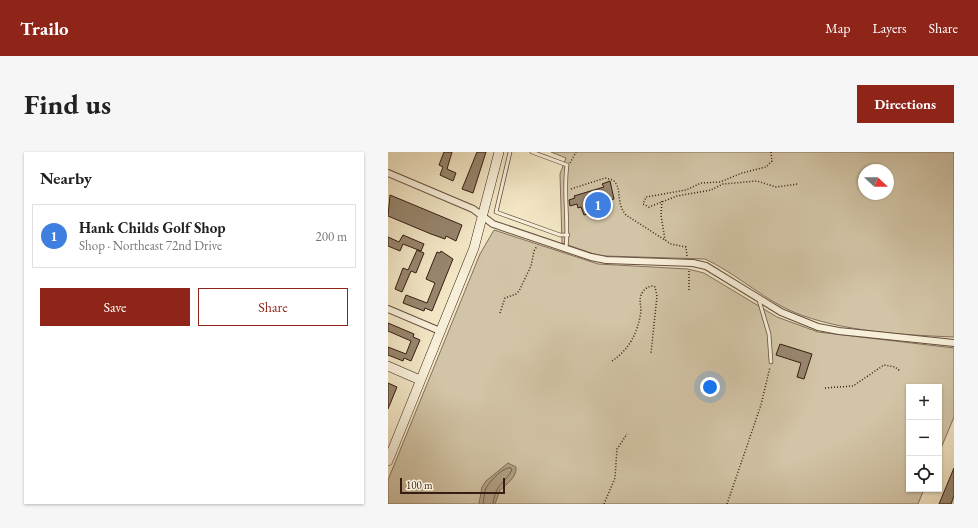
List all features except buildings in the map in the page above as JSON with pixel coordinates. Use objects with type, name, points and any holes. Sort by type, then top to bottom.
[{"type":"street","points":[[388,458],[474,248],[484,216],[499,152]]},
{"type":"street","points":[[388,173],[473,209],[493,224],[591,257],[606,260],[687,262],[706,266],[758,298],[798,319],[828,329],[954,343]]},
{"type":"street","points":[[388,309],[440,331]]},
{"type":"street","points":[[388,366],[420,380]]},
{"type":"lane","points":[[510,152],[496,212],[560,235],[568,235]]},
{"type":"lane","points":[[532,152],[567,165],[565,190],[568,235],[566,248]]},
{"type":"lane","points":[[758,298],[769,334],[771,362]]},
{"type":"path","points":[[771,152],[772,161],[766,167],[742,173],[720,182],[700,182],[686,190],[646,197],[643,200],[644,204],[648,207],[677,196],[702,193],[723,184],[757,180],[776,187],[798,184]]},
{"type":"path","points":[[565,190],[610,178],[618,186],[619,202],[623,212],[637,223],[671,244],[686,247],[687,262],[690,273],[688,290]]},
{"type":"path","points":[[662,201],[661,215],[665,240]]},
{"type":"path","points":[[500,313],[506,296],[516,294],[519,291],[531,266],[535,248],[539,245]]},
{"type":"path","points":[[612,361],[626,350],[632,340],[639,320],[641,295],[646,288],[653,286],[656,287],[657,296],[651,354]]},
{"type":"path","points":[[727,504],[760,405],[771,362]]},
{"type":"path","points":[[825,388],[853,386],[884,365],[895,367],[900,371]]},
{"type":"path","points":[[604,504],[615,478],[617,449],[627,434]]},
{"type":"shaded area","points":[[551,152],[954,152],[954,337],[889,333],[844,327],[822,322],[783,307],[705,259],[605,256],[594,254],[562,243],[560,174],[566,158]]},
{"type":"shaded area","points":[[494,230],[598,264],[688,269],[704,273],[777,317],[818,332],[954,348],[954,417],[942,446],[942,384],[906,384],[906,492],[923,492],[918,504],[388,504],[388,480],[480,254]]},
{"type":"water","points":[[508,463],[516,467],[516,471],[511,480],[500,490],[495,504],[479,504],[482,487],[486,481]]},
{"type":"place","name":"Hank Childs Golf Shop","points":[[598,205]]}]
